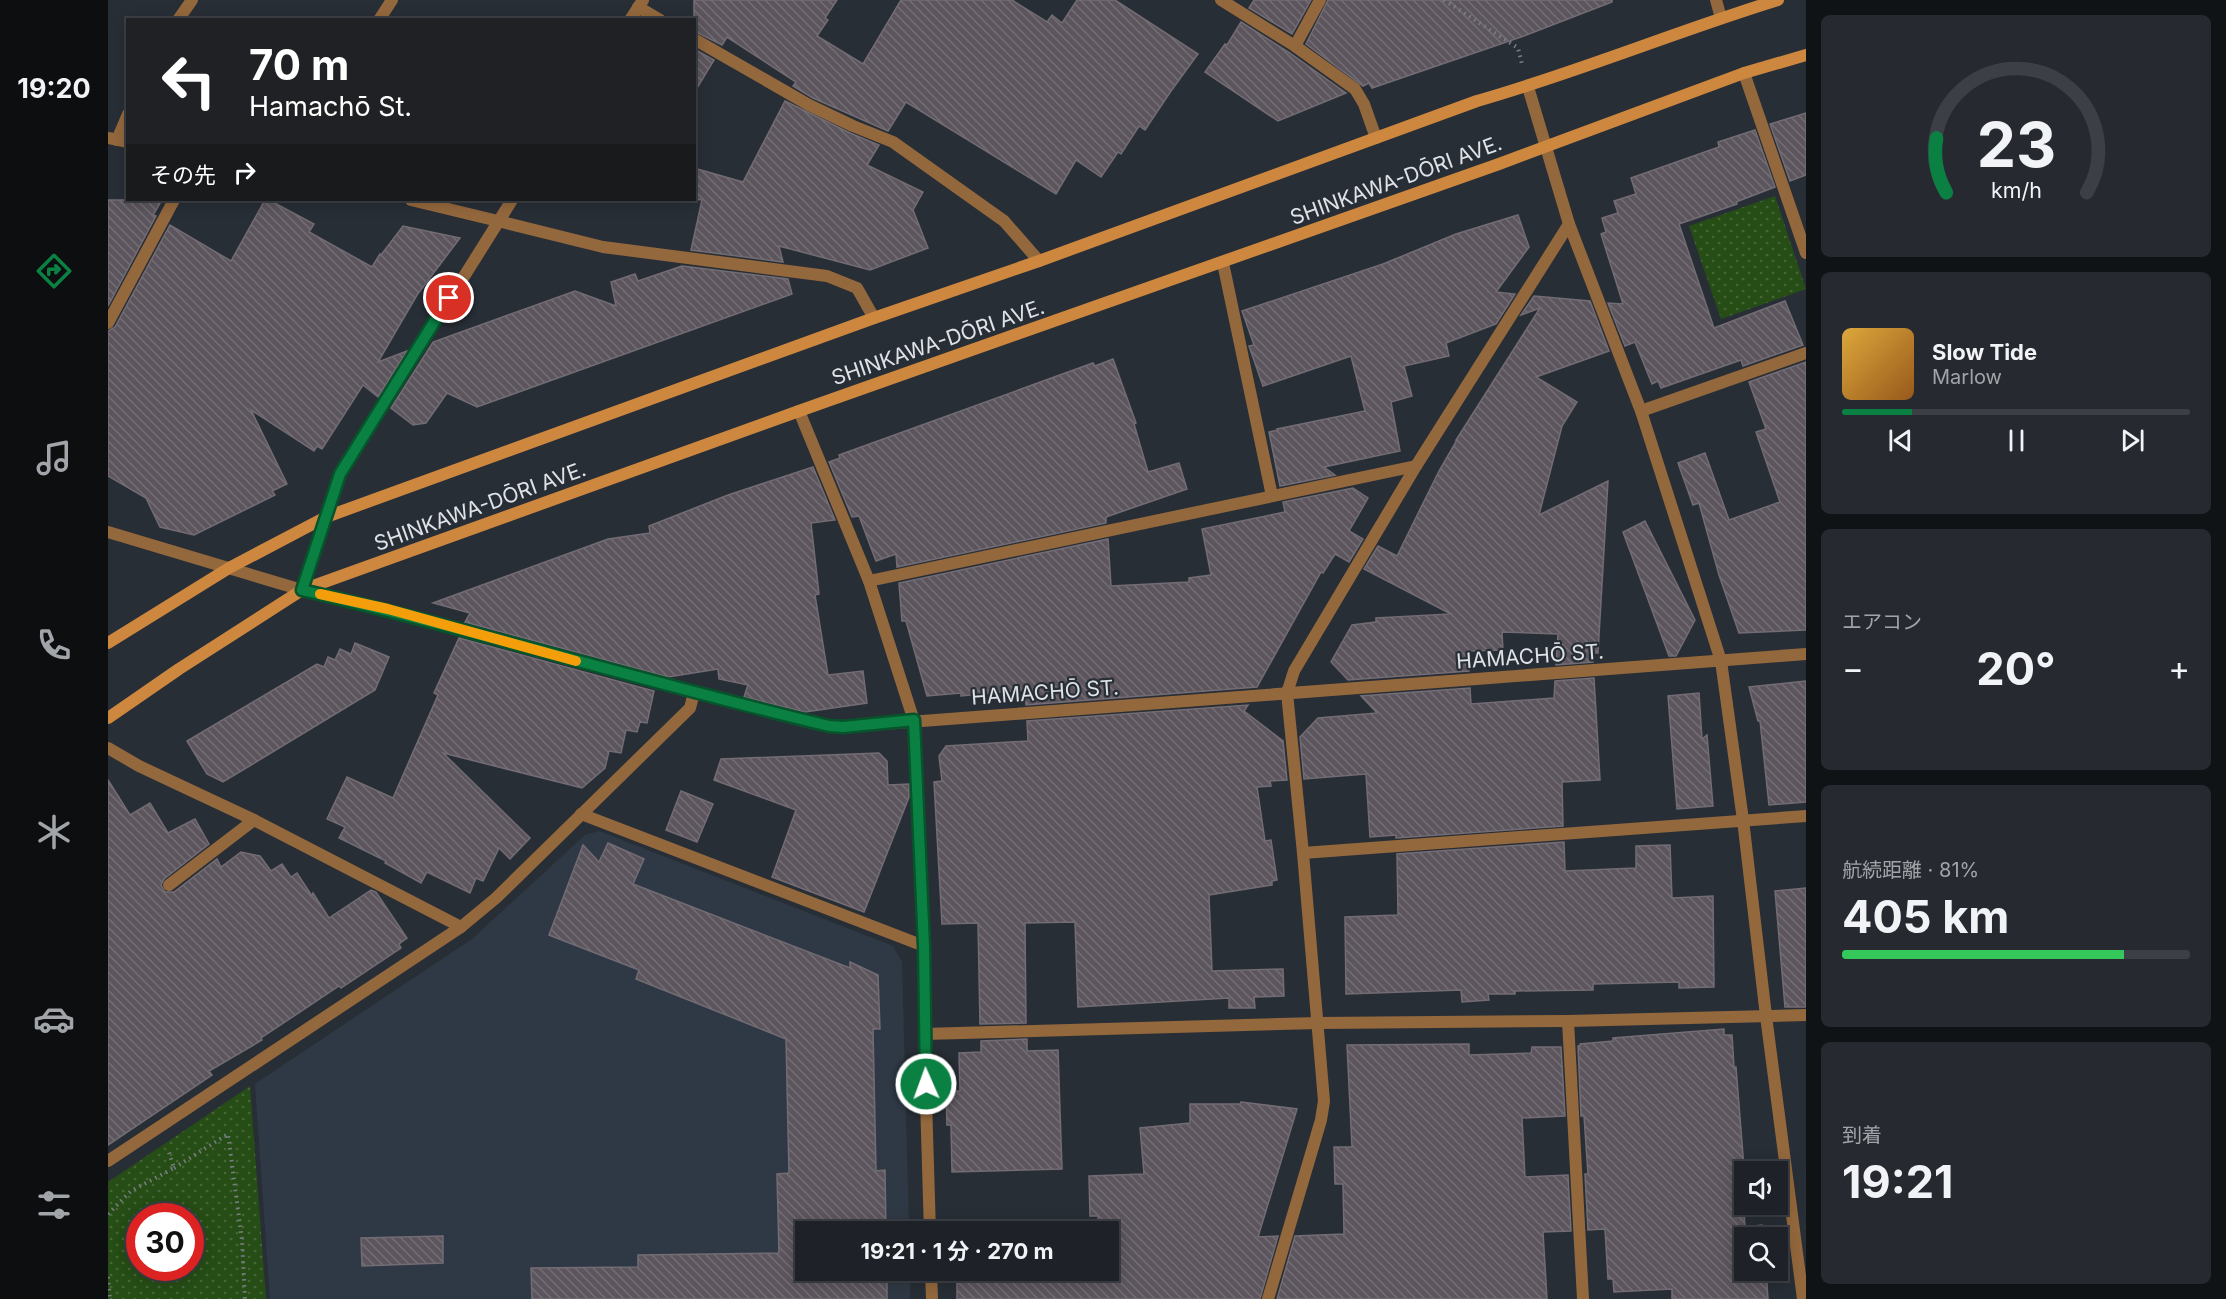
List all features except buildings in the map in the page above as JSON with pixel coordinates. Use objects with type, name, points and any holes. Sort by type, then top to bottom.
[{"type":"main road","name":"SHINKAWA-DŌRI AVE.","points":[[108,643],[229,568],[326,517],[1477,101],[1528,87],[1778,0]]},
{"type":"main road","name":"SHINKAWA-DŌRI AVE.","points":[[108,718],[302,590],[799,411],[1223,263],[1744,73],[1806,55]]},
{"type":"street","points":[[179,18],[192,0]]},
{"type":"street","points":[[380,18],[392,0]]},
{"type":"street","points":[[1221,0],[1295,46],[1355,89],[1364,104],[1376,138]]},
{"type":"street","points":[[1295,46],[1320,0]]},
{"type":"street","points":[[1716,0],[1721,18]]},
{"type":"street","points":[[631,18],[640,3],[658,18]]},
{"type":"street","points":[[696,40],[809,105],[893,142],[1004,221],[1039,261]]},
{"type":"street","points":[[1744,73],[1806,253]]},
{"type":"street","points":[[1528,87],[1544,147],[1569,224],[1641,411],[1721,661],[1803,1299]]},
{"type":"street","points":[[117,140],[126,119]]},
{"type":"street","points":[[108,323],[173,201]]},
{"type":"street","points":[[415,201],[603,247],[827,276],[857,288],[874,318]]},
{"type":"street","points":[[302,590],[340,474],[511,201]]},
{"type":"street","points":[[1268,1299],[1321,1120],[1324,1101],[1287,693],[1294,670],[1416,466],[1569,224]]},
{"type":"street","points":[[1223,263],[1272,496]]},
{"type":"street","points":[[1641,411],[1806,353]]},
{"type":"street","points":[[799,411],[869,581],[914,720],[924,946],[924,1034],[930,1221]]},
{"type":"street","points":[[869,581],[1416,466]]},
{"type":"street","name":"HAMACHŌ ST.","points":[[108,532],[302,590],[388,609],[694,693],[829,726],[843,727],[1806,654]]},
{"type":"street","points":[[108,1161],[461,927],[496,898],[690,708],[694,693]]},
{"type":"street","points":[[108,748],[140,766],[254,820],[461,927]]},
{"type":"street","points":[[581,814],[924,946]]},
{"type":"street","points":[[1303,853],[1806,816]]},
{"type":"street","points":[[169,885],[254,820]]},
{"type":"street","points":[[924,1034],[1318,1023],[1568,1021],[1806,1015]]},
{"type":"street","points":[[1568,1021],[1583,1299]]},
{"type":"street","points":[[931,1281],[932,1299]]},
{"type":"path","points":[[1444,0],[1518,48]]},
{"type":"path","points":[[160,1126],[174,1168]]},
{"type":"path","points":[[108,1214],[131,1191],[174,1168],[228,1134],[242,1240],[245,1299]]},
{"type":"path","points":[[108,1277],[110,1299]]},
{"type":"shaded area","points":[[599,831],[893,946],[902,962],[909,1221],[795,1221],[795,1281],[910,1281],[910,1299],[270,1299],[255,1084],[472,939],[585,835]]},
{"type":"green space","points":[[1775,196],[1806,289],[1721,319],[1689,226]]},
{"type":"green space","points":[[250,1086],[266,1299],[108,1299],[108,1182]]},
{"type":"slow traffic","points":[[320,594],[388,609],[576,661]]},
{"type":"route","points":[[449,298],[340,474],[302,590],[388,609],[694,693],[829,726],[843,727],[914,720],[924,946],[926,1084]]}]
